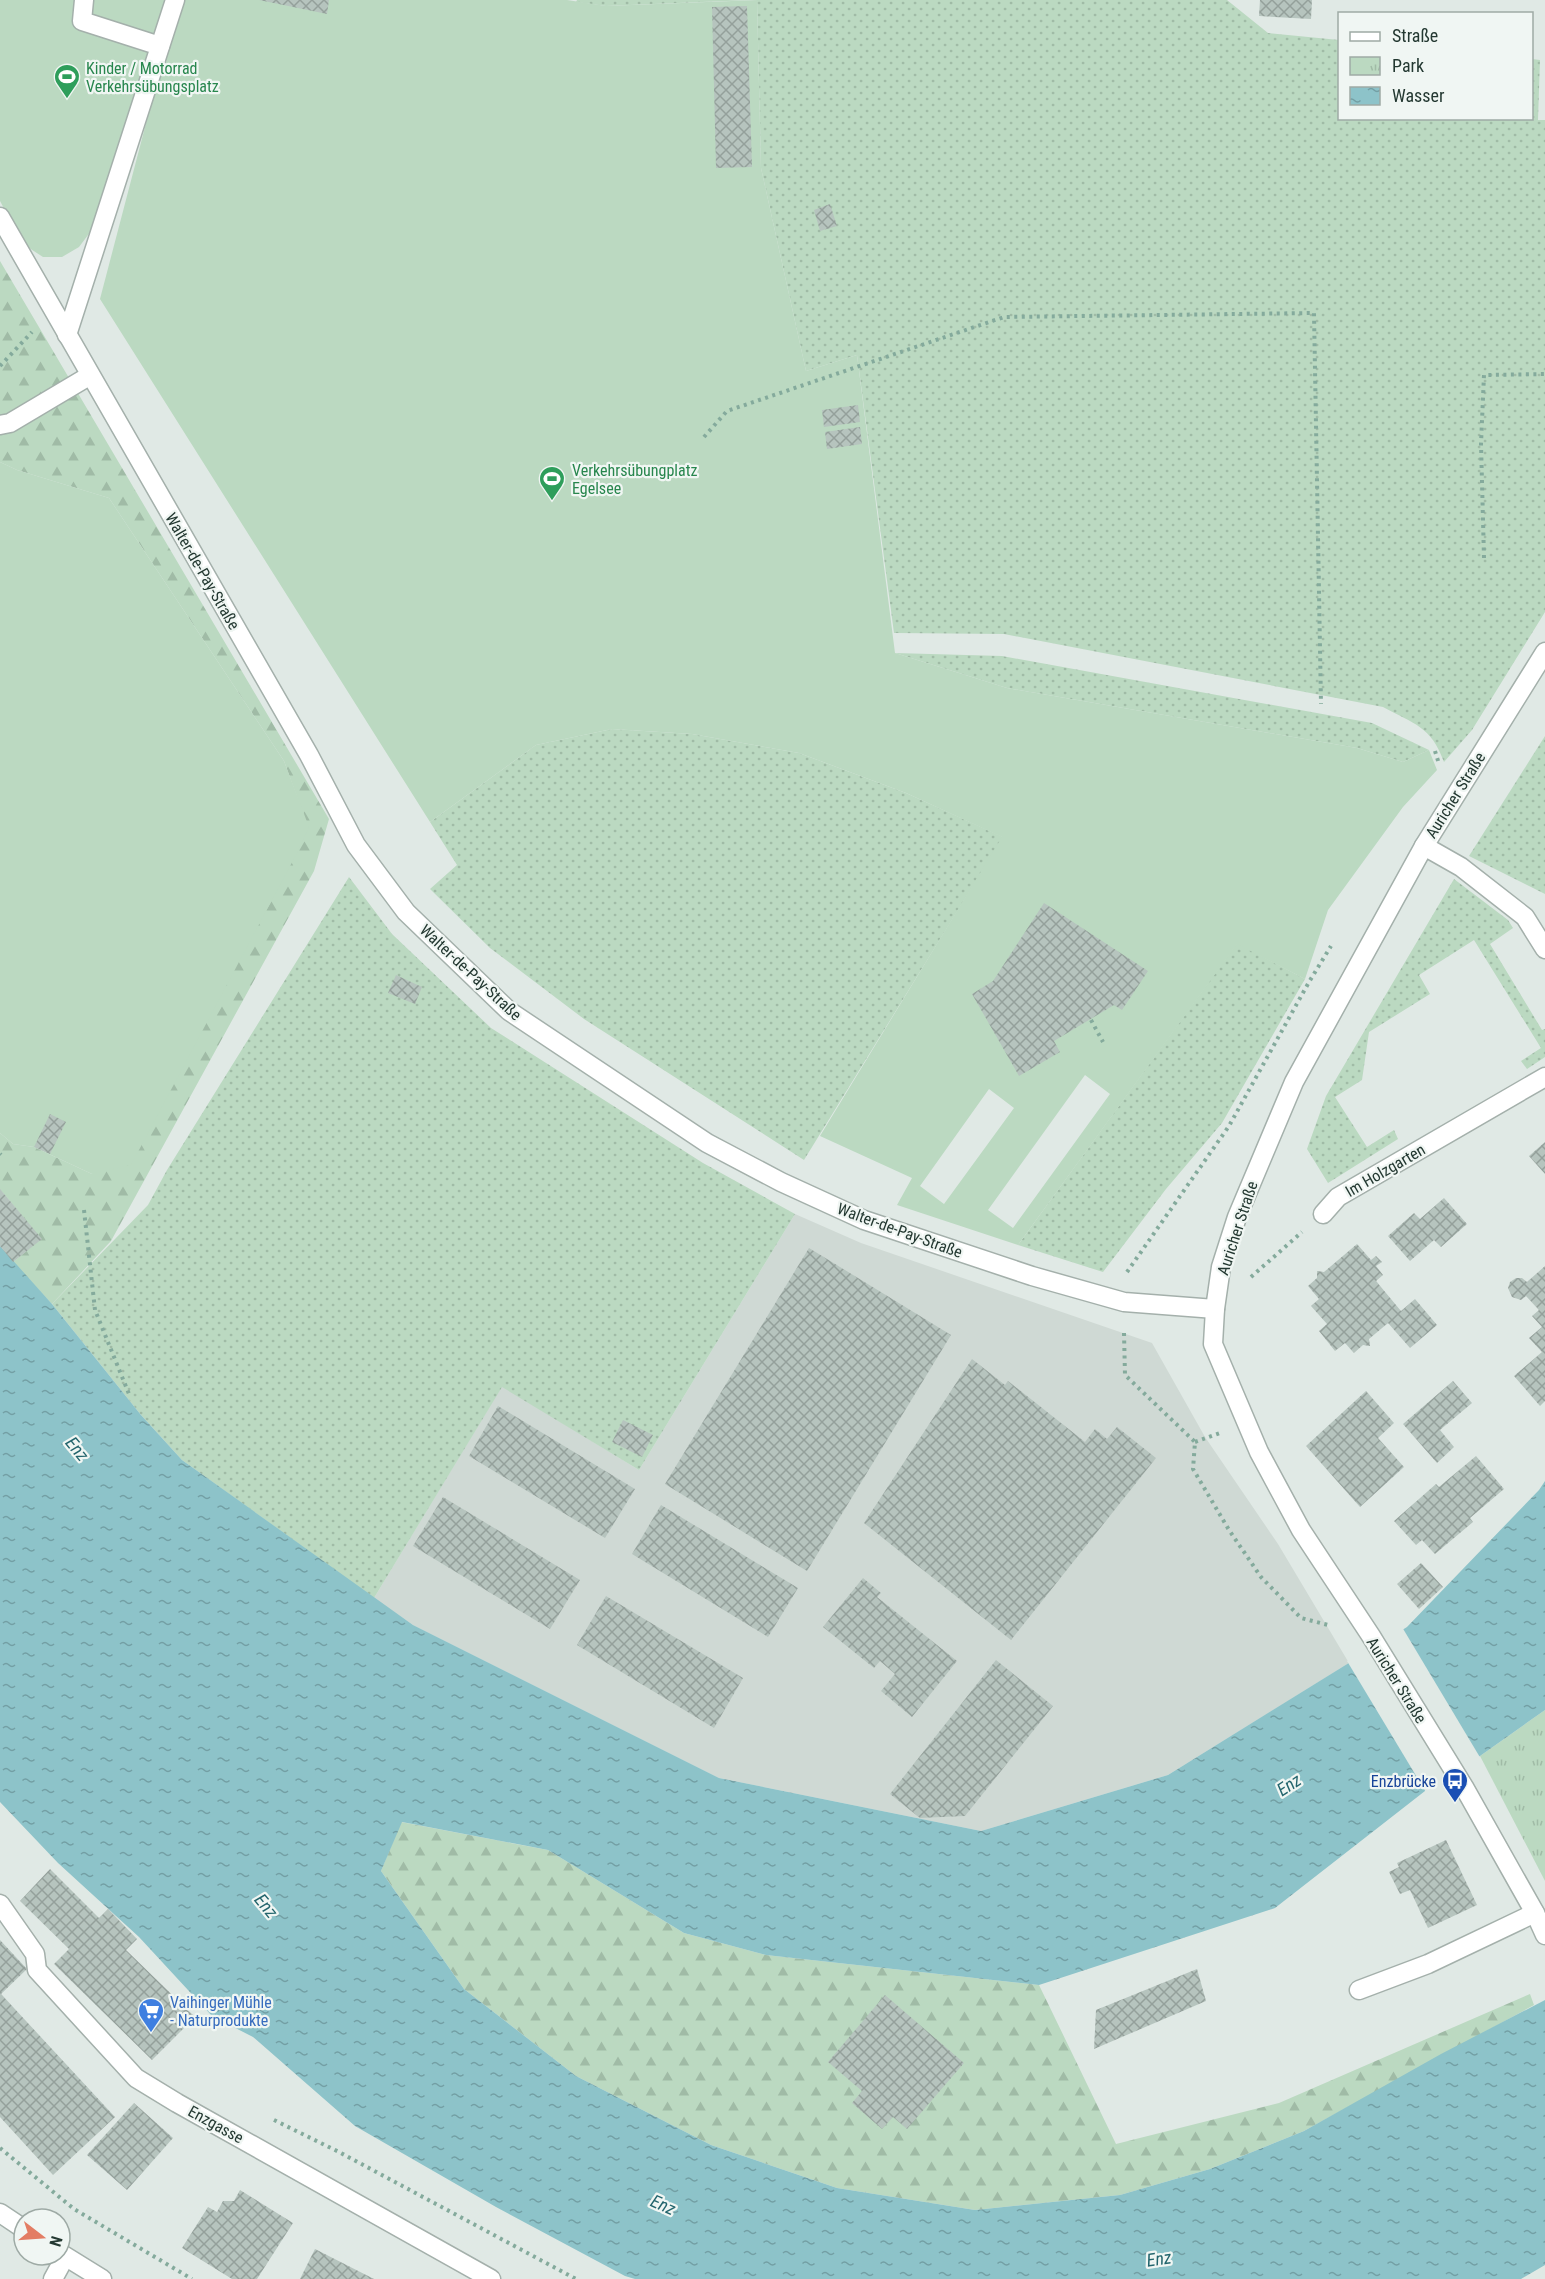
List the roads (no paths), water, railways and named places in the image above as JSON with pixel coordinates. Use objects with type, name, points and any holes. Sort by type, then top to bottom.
[{"type":"street","points":[[84,0],[82,21],[160,46]]},
{"type":"street","points":[[68,335],[175,0]]},
{"type":"street","name":"Walter-de-Pay-Straße","points":[[0,217],[309,755],[353,849],[406,912],[509,1011],[707,1143],[781,1182],[864,1220],[1032,1276],[1124,1302],[1215,1309]]},
{"type":"street","points":[[0,426],[10,423],[84,380]]},
{"type":"street","name":"Auricher Straße","points":[[1545,652],[1424,846],[1294,1082],[1237,1217],[1221,1267],[1213,1344],[1259,1452],[1301,1530],[1367,1631],[1458,1779],[1535,1913],[1545,1935]]},
{"type":"street","points":[[1424,846],[1461,867],[1525,916],[1545,949]]},
{"type":"street","name":"Im Holzgarten","points":[[1323,1214],[1338,1197],[1545,1077]]},
{"type":"street","name":"Enzgasse","points":[[0,1904],[35,1954],[37,1970],[136,2078],[491,2279]]},
{"type":"street","points":[[1359,1990],[1428,1964],[1535,1913]]},
{"type":"street","points":[[72,2261],[102,2279]]},
{"type":"water","name":"Enz","points":[[0,1246],[52,1304],[141,1415],[182,1460],[413,1625],[719,1778],[981,1831],[1168,1775],[1407,1627],[1539,1490],[1545,1481],[1545,1710],[1425,1791],[1275,1908],[1039,1985],[766,1955],[684,1933],[548,1850],[402,1822],[381,1871],[464,1989],[576,2076],[711,2145],[837,2188],[975,2210],[1120,2195],[1210,2169],[1304,2131],[1441,2054],[1545,2000],[1545,2265],[1521,2279],[635,2279],[625,2276],[496,2207],[355,2126],[253,2037],[212,2016],[139,1937],[58,1863],[0,1802]]},
{"type":"place","name":"Kinder / Motorrad Verkehrsübungsplatz","points":[[67,100]]},
{"type":"place","name":"Verkehrsübungplatz Egelsee","points":[[552,502]]},
{"type":"place","name":"Enzbrücke","points":[[1455,1804]]},
{"type":"place","name":"Vaihinger Mühle - Naturprodukte","points":[[151,2034]]}]
